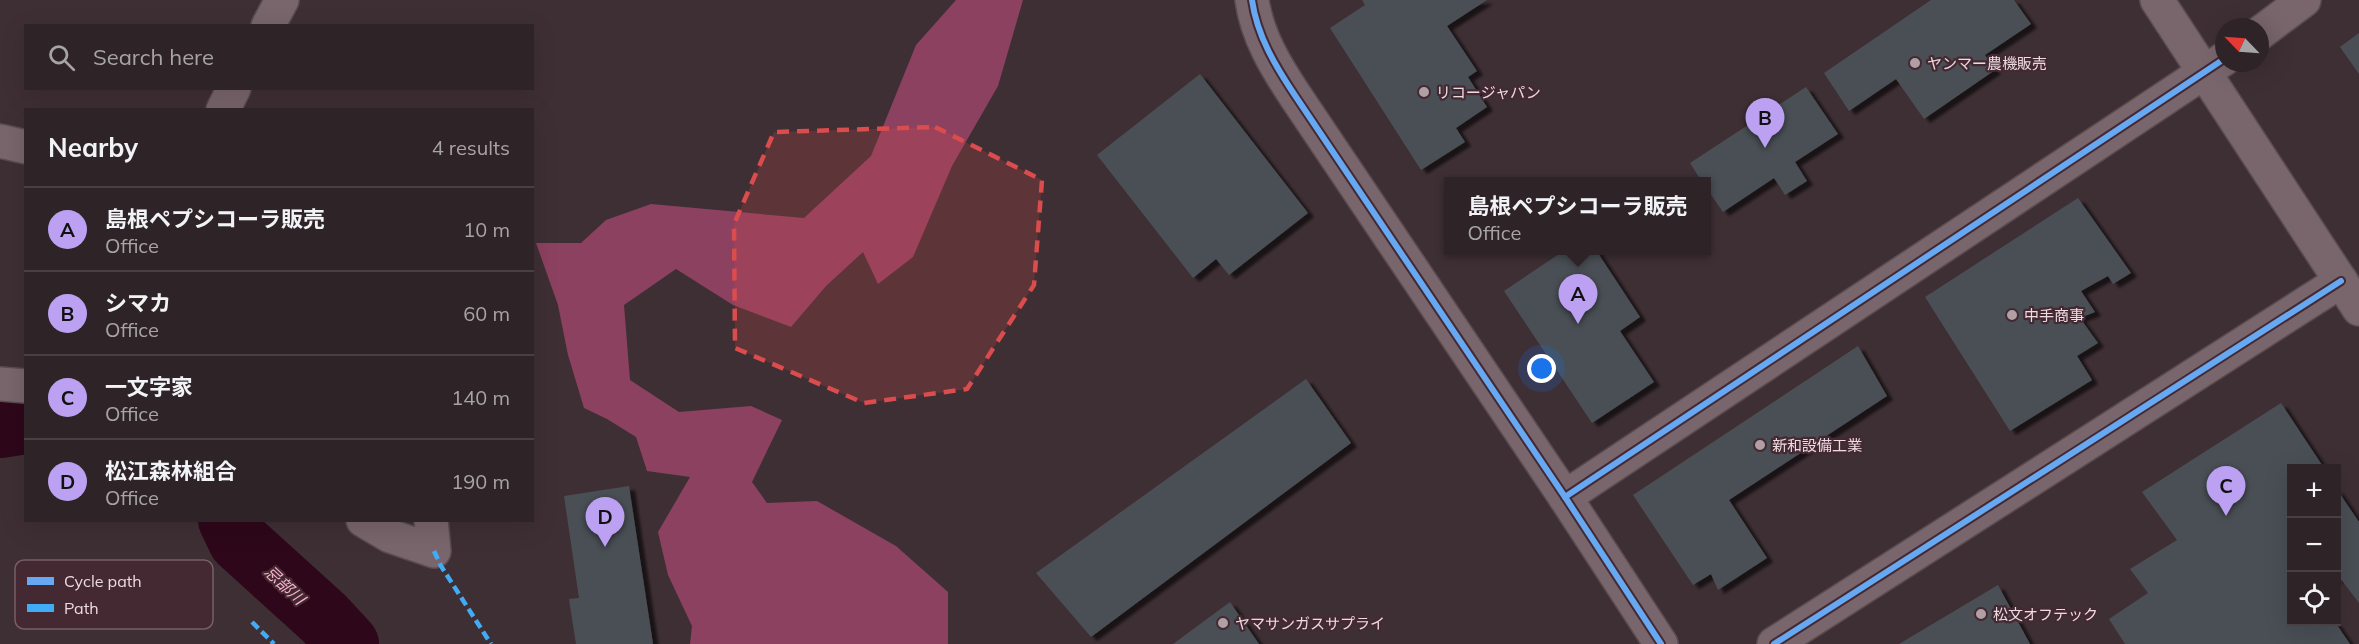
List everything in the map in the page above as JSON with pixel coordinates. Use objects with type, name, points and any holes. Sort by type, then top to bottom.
[{"type":"street","points":[[269,24],[282,0]]},
{"type":"street","points":[[1252,0],[1263,39],[1290,89],[1565,497],[1661,644]]},
{"type":"street","points":[[1565,497],[2215,66],[2157,0]]},
{"type":"street","points":[[2269,26],[2304,0]]},
{"type":"street","points":[[2219,72],[2359,309]]},
{"type":"street","points":[[224,108],[233,90]]},
{"type":"street","points":[[0,141],[24,147]]},
{"type":"street","points":[[1773,644],[2342,281]]},
{"type":"street","points":[[0,384],[24,386]]},
{"type":"street","points":[[366,522],[390,536],[434,551],[431,522]]},
{"type":"highlighted area","points":[[935,127],[1042,180],[1034,285],[967,389],[864,403],[735,348],[734,224],[774,132]]},
{"type":"shaded area","points":[[956,0],[1023,0],[998,86],[952,166],[913,257],[878,284],[863,252],[826,286],[791,327],[733,305],[676,269],[624,305],[630,380],[679,412],[751,406],[782,420],[752,482],[767,503],[817,501],[896,546],[948,592],[948,644],[690,644],[692,626],[668,575],[658,532],[690,477],[647,471],[636,437],[584,408],[568,355],[558,305],[536,243],[581,243],[606,220],[651,204],[804,218],[871,156],[916,45]]},
{"type":"building","name":"リコージャパン","points":[[1362,0],[1487,0],[1447,26],[1477,71],[1468,77],[1487,107],[1456,128],[1465,142],[1421,170],[1330,28],[1365,5]]},
{"type":"building","name":"ヤンマー農機販売","points":[[1931,0],[2014,0],[2031,24],[1985,55],[1995,70],[1924,119],[1896,79],[1849,111],[1824,73]]},
{"type":"building","points":[[2359,33],[2359,74],[2340,47]]},
{"type":"building","points":[[1200,74],[1308,213],[1229,275],[1216,259],[1193,278],[1097,155]]},
{"type":"building","points":[[1806,87],[1838,134],[1795,162],[1807,181],[1785,195],[1774,178],[1723,212],[1711,195],[1711,177],[1699,177],[1690,163]]},
{"type":"building","name":"中手商事","points":[[2078,198],[2131,273],[2113,284],[2108,276],[2081,291],[2095,312],[2080,318],[2098,343],[2077,356],[2092,380],[2010,431],[1925,297]]},
{"type":"building","points":[[1558,255],[1599,255],[1640,317],[1620,331],[1654,382],[1592,423],[1504,291]]},
{"type":"building","name":"新和設備工業","points":[[1858,346],[1887,396],[1729,500],[1767,558],[1718,590],[1711,574],[1693,585],[1633,495]]},
{"type":"building","points":[[1306,379],[1351,443],[1091,637],[1036,573]]},
{"type":"building","points":[[2281,403],[2321,464],[2287,464],[2287,626],[2338,626],[2350,644],[2125,644],[2109,619],[2148,593],[2130,569],[2177,540],[2142,492]]},
{"type":"building","points":[[629,486],[653,644],[576,644],[569,599],[579,598],[564,496]]},
{"type":"building","points":[[2341,495],[2359,522],[2359,603],[2341,579]]},
{"type":"building","name":"松文オフテック","points":[[1998,585],[2030,644],[1899,644]]},
{"type":"building","name":"ヤマサンガスサプライ","points":[[1230,602],[1259,644],[1173,644]]},
{"type":"waterway","name":"忌部川","points":[[0,427],[24,423]]},
{"type":"waterway","name":"忌部川","points":[[230,522],[239,541],[324,618],[348,644]]},
{"type":"marked path","points":[[434,551],[441,566],[491,644]]},
{"type":"marked path","points":[[252,622],[274,644]]},
{"type":"cycle path","points":[[1252,0],[1263,39],[1289,86],[1661,644]]},
{"type":"cycle path","points":[[1565,497],[2215,65]]},
{"type":"cycle path","points":[[1774,644],[2341,281]]},
{"type":"place","name":"ヤンマー農機販売","points":[[1915,63]]},
{"type":"place","name":"リコージャパン","points":[[1424,92]]},
{"type":"place","name":"シマカ","points":[[1765,148]]},
{"type":"place","name":"中手商事","points":[[2012,315]]},
{"type":"place","name":"島根ペプシコーラ販売","points":[[1578,324]]},
{"type":"place","name":"新和設備工業","points":[[1760,445]]},
{"type":"place","name":"一文字家","points":[[2226,516]]},
{"type":"place","name":"松江森林組合","points":[[605,547]]},
{"type":"place","name":"松文オフテック","points":[[1981,614]]},
{"type":"place","name":"ヤマサンガスサプライ","points":[[1223,623]]}]
